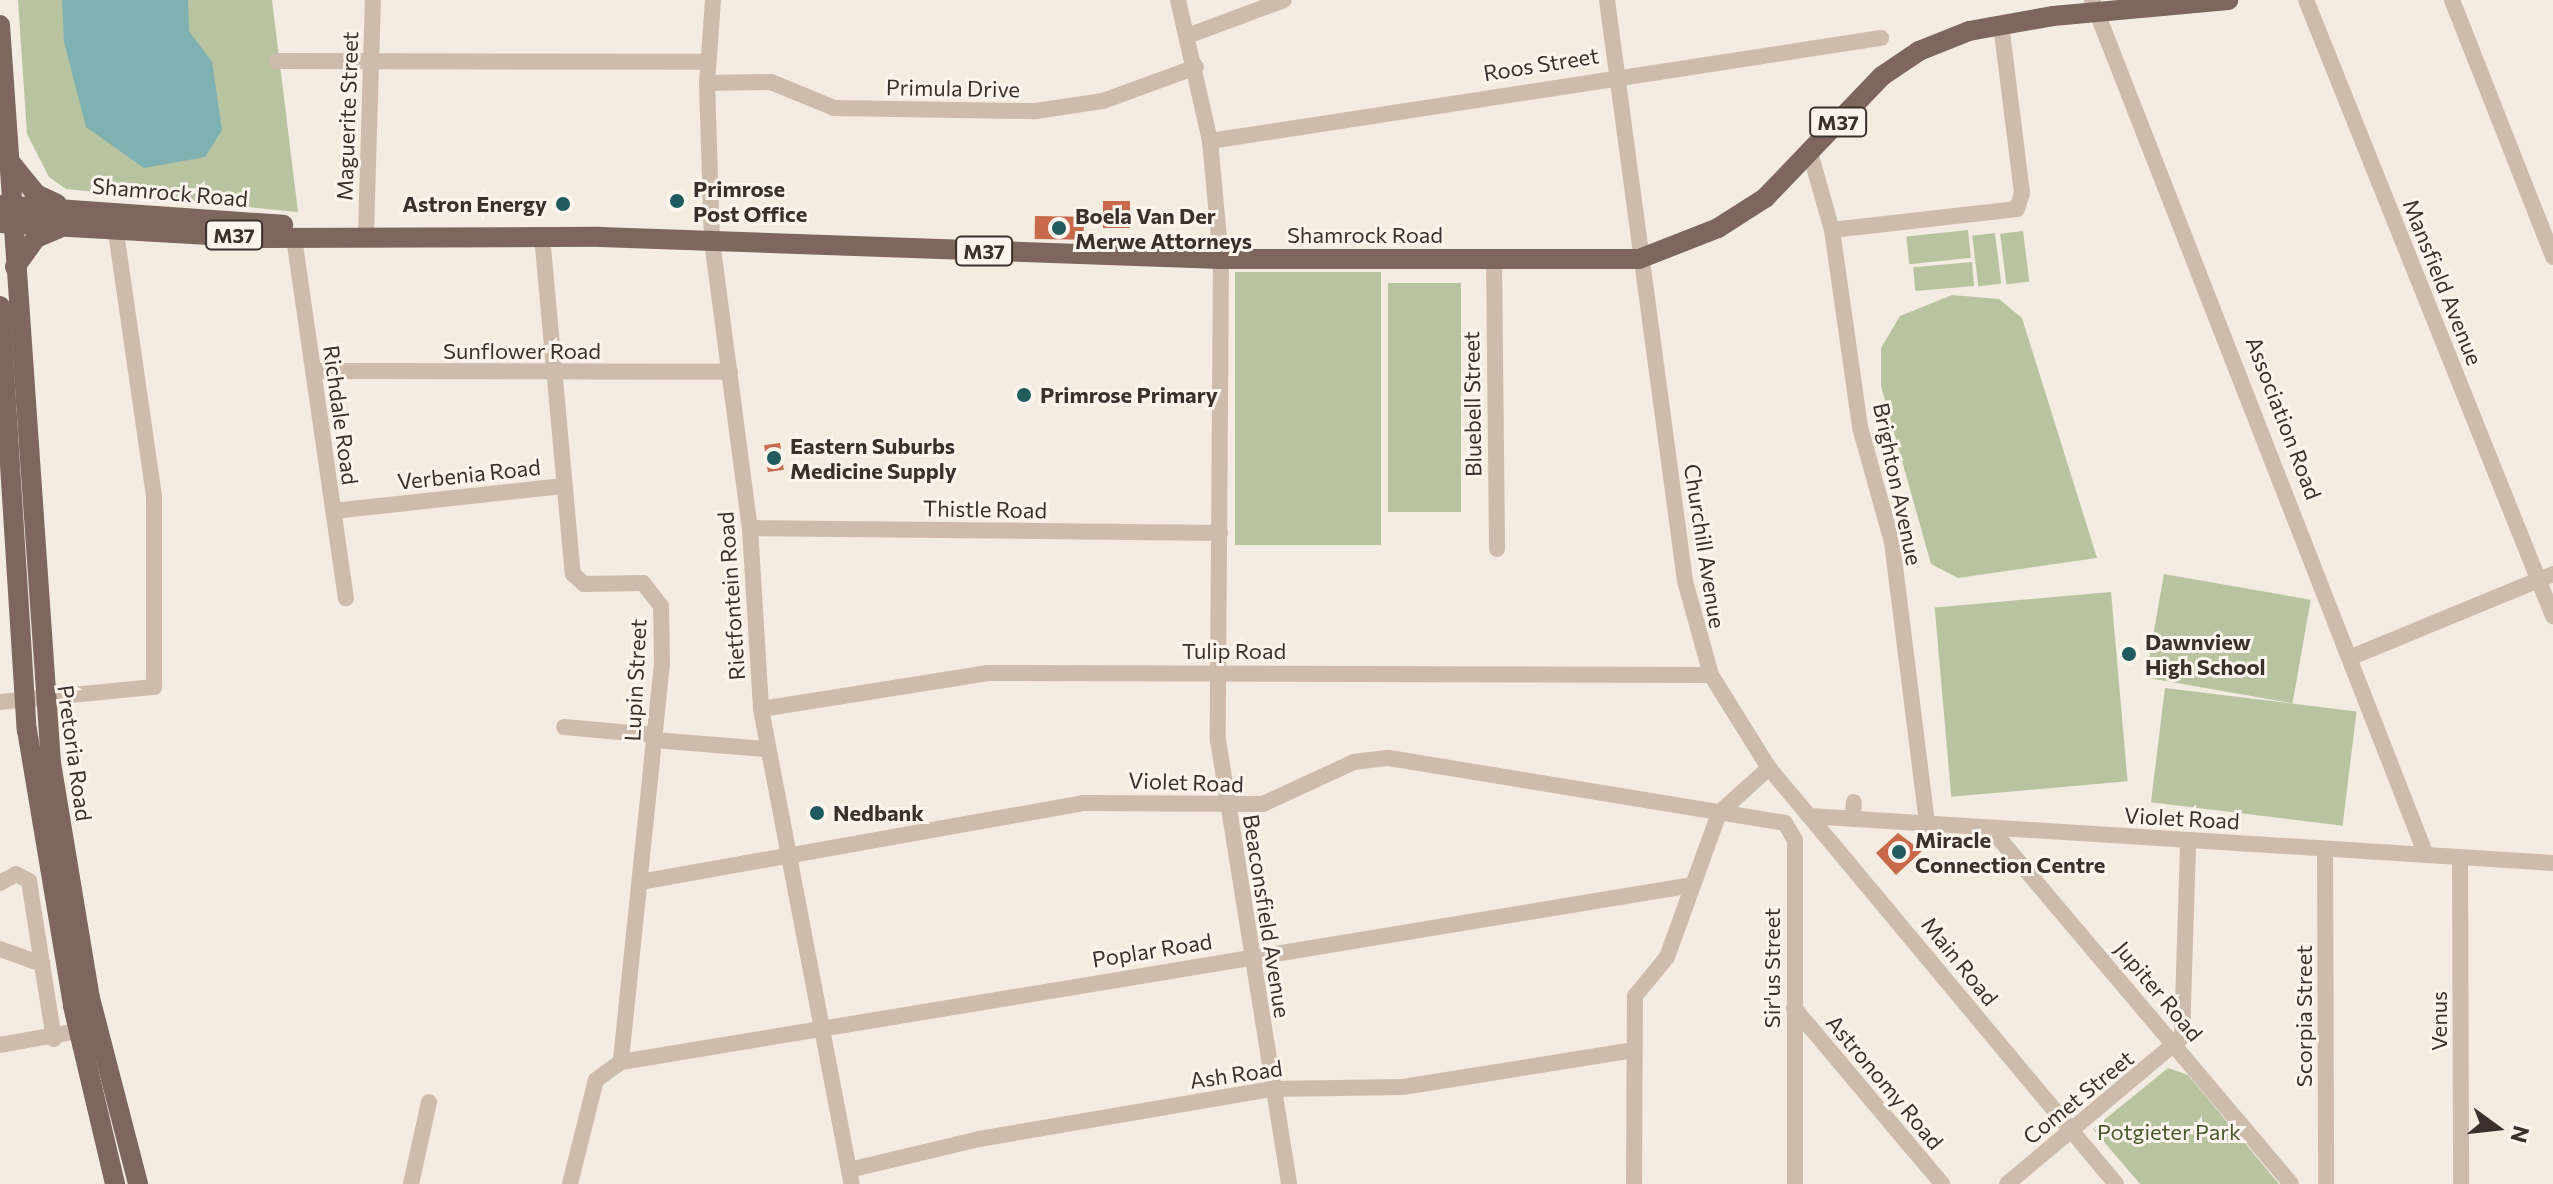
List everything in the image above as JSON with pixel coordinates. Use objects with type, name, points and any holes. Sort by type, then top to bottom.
[{"type":"main road","name":"Shamrock Road","points":[[6,214],[324,234],[542,236],[1221,259],[1639,259],[1718,228],[1811,156],[1899,62],[2001,25],[2151,0]]},
{"type":"main road","name":"Shamrock Road","points":[[2093,10],[2228,0]]},
{"type":"main road","name":"Pretoria Road","points":[[0,25],[11,163],[6,214],[15,267],[33,695],[46,910],[138,1184]]},
{"type":"main road","points":[[11,163],[36,194],[70,217],[36,238],[15,267]]},
{"type":"main road","name":"Shamrock Road","points":[[114,220],[294,238],[324,234]]},
{"type":"main road","name":"Pretoria Road","points":[[0,306],[33,695],[115,1184]]},
{"type":"street","name":"Maguerite Street","points":[[366,233],[373,0]]},
{"type":"street","name":"Rietfontein Road","points":[[713,0],[707,83],[712,241],[750,528],[761,709],[786,856],[850,1177]]},
{"type":"street","name":"Beaconsfield Avenue","points":[[1178,0],[1190,35],[1210,141],[1221,259],[1218,673],[1227,808],[1289,1184]]},
{"type":"street","points":[[1190,35],[1284,0]]},
{"type":"street","name":"Churchill Avenue","points":[[1607,0],[1639,259],[1690,614],[1711,675],[1769,768]]},
{"type":"street","name":"Mansfield Avenue","points":[[2306,0],[2546,577],[2553,616]]},
{"type":"street","points":[[2452,0],[2553,257]]},
{"type":"street","name":"Association Road","points":[[2093,10],[2354,656],[2426,855]]},
{"type":"street","points":[[1832,230],[2017,209],[2022,193],[2001,25]]},
{"type":"street","name":"Roos Street","points":[[1210,141],[1615,75],[1881,38]]},
{"type":"street","points":[[277,61],[708,62]]},
{"type":"street","name":"Primula Drive","points":[[707,83],[771,82],[834,108],[1036,111],[1103,101],[1196,67]]},
{"type":"street","name":"Brighton Avenue","points":[[1811,156],[1832,230],[1860,427],[1892,542],[1927,824]]},
{"type":"street","points":[[0,702],[33,695],[154,687],[154,496],[114,220]]},
{"type":"street","name":"Lupin Street","points":[[542,236],[563,486],[577,579],[635,581],[658,596],[662,663],[621,1062]]},
{"type":"street","name":"Richdale Road","points":[[294,238],[346,598]]},
{"type":"street","name":"Bluebell Street","points":[[1494,259],[1497,549]]},
{"type":"street","name":"Sunflower Road","points":[[313,371],[555,374],[730,372]]},
{"type":"street","name":"Verbenia Road","points":[[333,511],[563,486]]},
{"type":"street","name":"Thistle Road","points":[[750,528],[1220,533]]},
{"type":"street","points":[[2354,656],[2546,577]]},
{"type":"street","name":"Tulip Road","points":[[761,709],[988,673],[1711,675]]},
{"type":"street","points":[[564,727],[767,749]]},
{"type":"street","name":"Violet Road","points":[[640,882],[1083,803],[1227,808],[1278,801],[1354,762],[1389,758],[1719,813]]},
{"type":"street","points":[[1634,1184],[1635,996],[1667,957],[1719,813],[1769,768]]},
{"type":"street","name":"Main Road","points":[[1769,768],[2116,1184]]},
{"type":"street","name":"Violet Road","points":[[1809,816],[1854,810],[1927,824],[1992,830],[2553,863]]},
{"type":"street","name":"Sir'us Street","points":[[1719,813],[1792,829],[1795,1184]]},
{"type":"street","name":"Jupiter Road","points":[[1992,830],[2177,1045],[2291,1184]]},
{"type":"street","points":[[2177,1045],[2186,1021],[2188,841]]},
{"type":"street","name":"Scorpia Street","points":[[2325,849],[2326,1184]]},
{"type":"street","name":"Venus","points":[[2460,857],[2461,1184]]},
{"type":"street","points":[[0,883],[16,874],[27,878],[46,910],[42,964],[54,1039]]},
{"type":"street","name":"Poplar Road","points":[[621,1062],[1692,885]]},
{"type":"street","points":[[0,949],[42,964]]},
{"type":"street","name":"Astronomy Road","points":[[1794,1008],[1935,1180]]},
{"type":"street","points":[[0,1045],[54,1039],[88,1030]]},
{"type":"street","name":"Comet Street","points":[[2007,1184],[2177,1045]]},
{"type":"street","name":"Ash Road","points":[[850,1177],[979,1139],[1273,1089],[1403,1087],[1634,1050]]},
{"type":"street","points":[[570,1184],[596,1080],[621,1062]]},
{"type":"street","points":[[411,1184],[429,1102]]},
{"type":"green space","points":[[18,0],[272,0],[298,212],[66,189],[49,177],[27,134]]},
{"type":"green space","points":[[1968,230],[1971,258],[1909,264],[1906,236]]},
{"type":"green space","points":[[2023,231],[2029,282],[2006,284],[2000,234]]},
{"type":"green space","points":[[1995,233],[2001,284],[1978,286],[1972,236]]},
{"type":"green space","points":[[1972,262],[1974,286],[1915,291],[1913,267]]},
{"type":"green space","points":[[1235,272],[1381,272],[1381,545],[1235,545]]},
{"type":"green space","points":[[1388,283],[1461,283],[1461,512],[1388,512]]},
{"type":"green space","points":[[1952,295],[1999,299],[2022,318],[2097,558],[1958,578],[1931,564],[1881,386],[1881,348],[1900,316]]},
{"type":"green space","points":[[2164,574],[2311,600],[2293,703],[2146,677]]},
{"type":"green space","points":[[2111,592],[2128,781],[1951,797],[1935,607]]},
{"type":"green space","points":[[2165,688],[2357,712],[2343,826],[2151,802]]},
{"type":"green space","name":"Potgieter Park","points":[[2168,1068],[2188,1075],[2279,1184],[2140,1184],[2093,1129]]},
{"type":"water","points":[[62,0],[188,0],[189,31],[212,62],[222,130],[205,157],[144,168],[86,127],[64,42]]},
{"type":"building","points":[[1103,201],[1130,201],[1130,228],[1103,228]]},
{"type":"building","name":"Boela Van Der Merwe Attorneys","points":[[1035,216],[1084,217],[1084,240],[1035,239]]},
{"type":"building","name":"Eastern Suburbs Medicine Supply","points":[[780,443],[784,470],[768,472],[764,445]]},
{"type":"building","name":"Miracle Connection Centre","points":[[1898,833],[1922,851],[1896,875],[1876,853]]},
{"type":"place","name":"Primrose Post Office","points":[[677,201]]},
{"type":"place","name":"Astron Energy","points":[[563,204]]},
{"type":"place","name":"Boela Van Der Merwe Attorneys","points":[[1059,228]]},
{"type":"place","name":"Primrose Primary","points":[[1024,395]]},
{"type":"place","name":"Eastern Suburbs Medicine Supply","points":[[774,458]]},
{"type":"place","name":"Dawnview High School","points":[[2129,654]]},
{"type":"place","name":"Nedbank","points":[[817,813]]},
{"type":"place","name":"Miracle Connection Centre","points":[[1899,852]]}]
